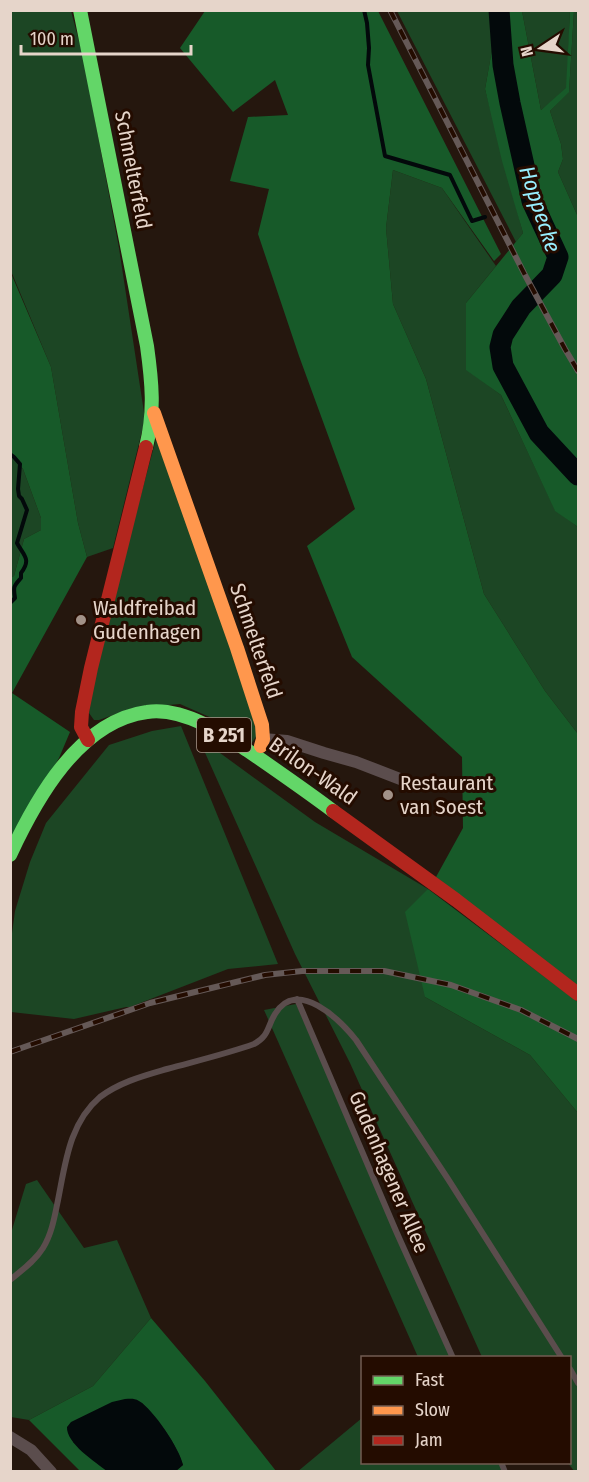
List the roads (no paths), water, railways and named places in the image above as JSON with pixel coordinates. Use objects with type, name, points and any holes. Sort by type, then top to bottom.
[{"type":"main road","name":"Schmelterfeld","points":[[80,10],[135,286],[152,388],[153,409],[151,427],[82,712],[81,727],[87,740]]},
{"type":"main road","name":"Schmelterfeld","points":[[153,409],[237,648],[262,725],[262,743]]},
{"type":"main road","name":"Brilon-Wald","points":[[10,855],[34,809],[52,781],[87,740],[115,721],[144,712],[182,716],[211,728],[276,770],[386,848],[579,994]]},
{"type":"street","name":"Schmelterfeld","points":[[262,743],[287,741],[356,762],[413,784]]},
{"type":"street","points":[[10,1437],[31,1450],[51,1472]]},
{"type":"lane","points":[[10,1280],[33,1261],[45,1244],[54,1220],[68,1149],[75,1130],[100,1098],[134,1078],[254,1044],[266,1036],[278,1009],[297,999],[314,1003],[324,1009],[340,1021],[356,1040],[561,1356]]},
{"type":"lane","name":"Gudenhagener Allee","points":[[297,999],[396,1232],[452,1356]]},
{"type":"waterway","points":[[364,10],[369,48],[368,65],[385,156],[450,175],[472,221],[485,217]]},
{"type":"waterway","name":"Hoppecke","points":[[499,10],[503,65],[532,201],[558,257],[552,275],[521,307],[503,335],[500,347],[503,366],[539,433],[578,475]]},
{"type":"waterway","points":[[10,454],[20,464],[19,496],[27,510],[17,543],[25,557],[26,564],[15,586],[15,598],[10,603]]},
{"type":"railway","points":[[390,10],[525,275],[578,371]]},
{"type":"railway","points":[[10,1052],[150,1003],[265,975],[302,971],[384,971],[451,985],[521,1010],[578,1039]]},
{"type":"place","name":"Waldfreibad Gudenhagen","points":[[81,620]]},
{"type":"place","name":"Restaurant van Soest","points":[[388,795]]}]
